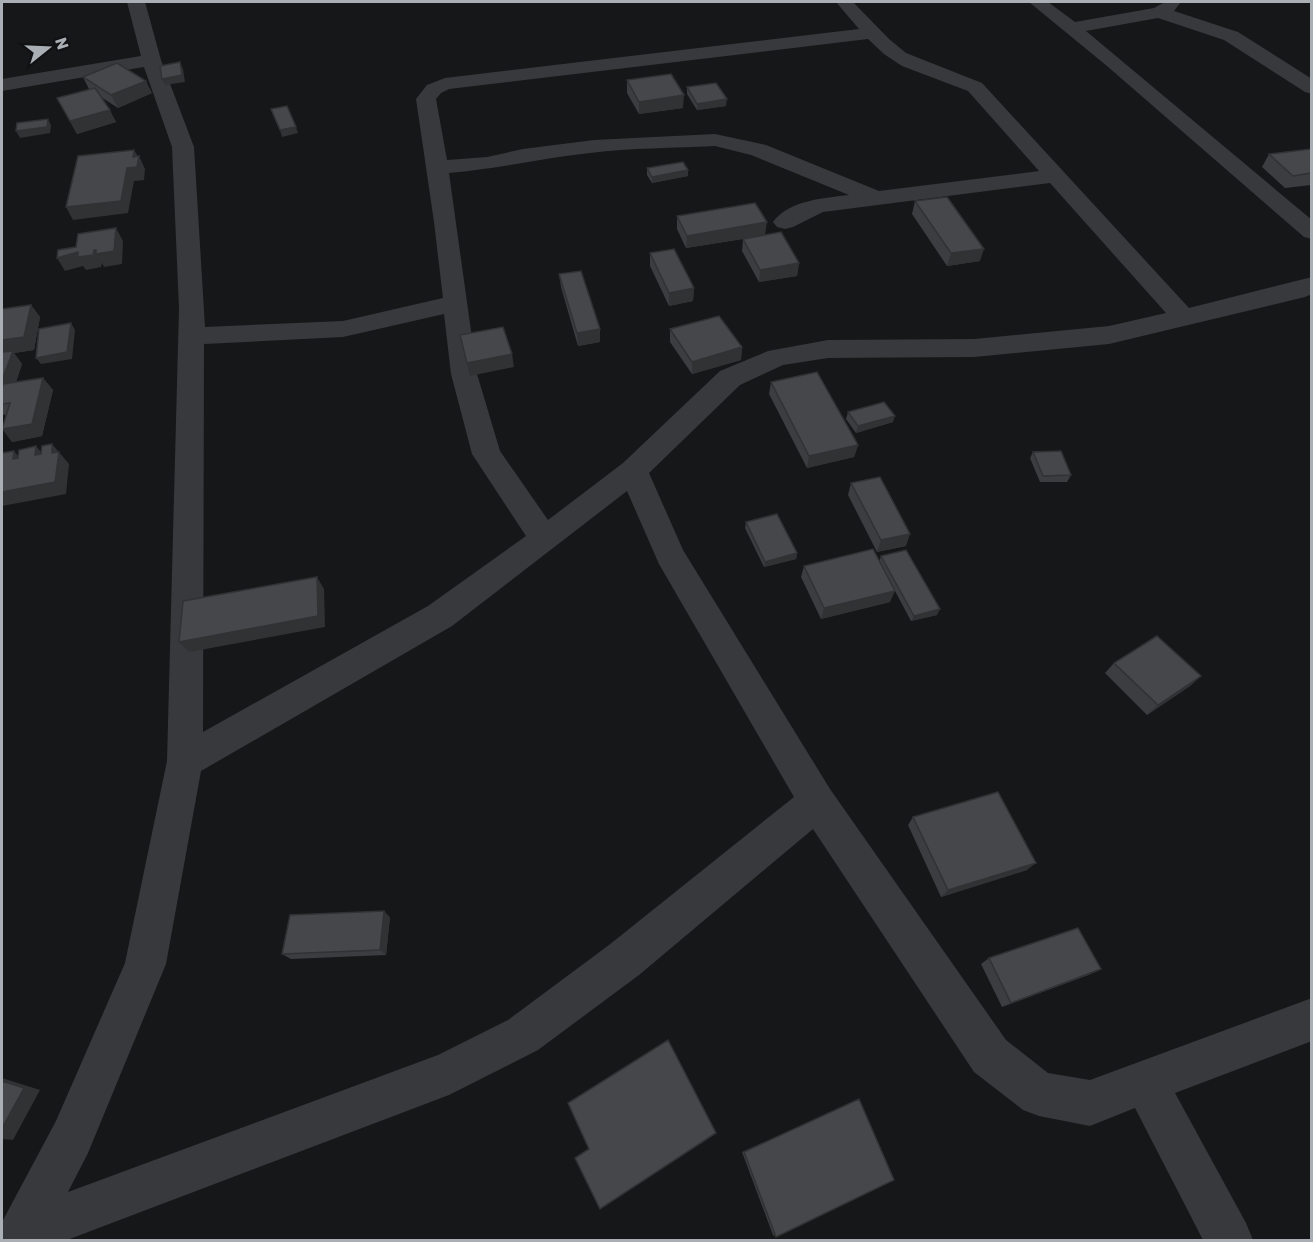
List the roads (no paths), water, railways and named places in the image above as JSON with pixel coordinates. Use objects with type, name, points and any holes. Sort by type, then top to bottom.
[{"type":"street","points":[[20,1237],[72,1137],[145,964],[185,760],[192,336],[183,147],[151,60],[136,2]]},
{"type":"street","points":[[844,2],[893,53],[910,62],[949,75],[975,87],[1184,318]]},
{"type":"street","points":[[1038,2],[1073,27],[1311,232]]},
{"type":"street","points":[[1073,27],[1166,7],[1231,36],[1311,88]]},
{"type":"street","points":[[545,539],[486,454],[464,374],[438,167],[426,99],[434,89],[445,84],[874,33]]},
{"type":"street","points":[[2,85],[151,60]]},
{"type":"street","points":[[438,167],[481,164],[523,155],[594,146],[715,140],[758,150],[876,198]]},
{"type":"street","points":[[785,222],[812,207],[1056,176]]},
{"type":"street","points":[[185,760],[440,616],[633,471],[730,378],[777,357],[828,349],[974,348],[1098,336],[1184,318],[1296,291],[1311,285]]},
{"type":"street","points":[[192,336],[344,329],[455,303]]},
{"type":"street","points":[[633,471],[670,555],[817,802],[990,1056],[1040,1094],[1090,1103],[1311,1019]]},
{"type":"street","points":[[20,1237],[449,1073],[523,1035],[624,960],[817,802]]},
{"type":"street","points":[[1145,1082],[1229,1240]]}]
